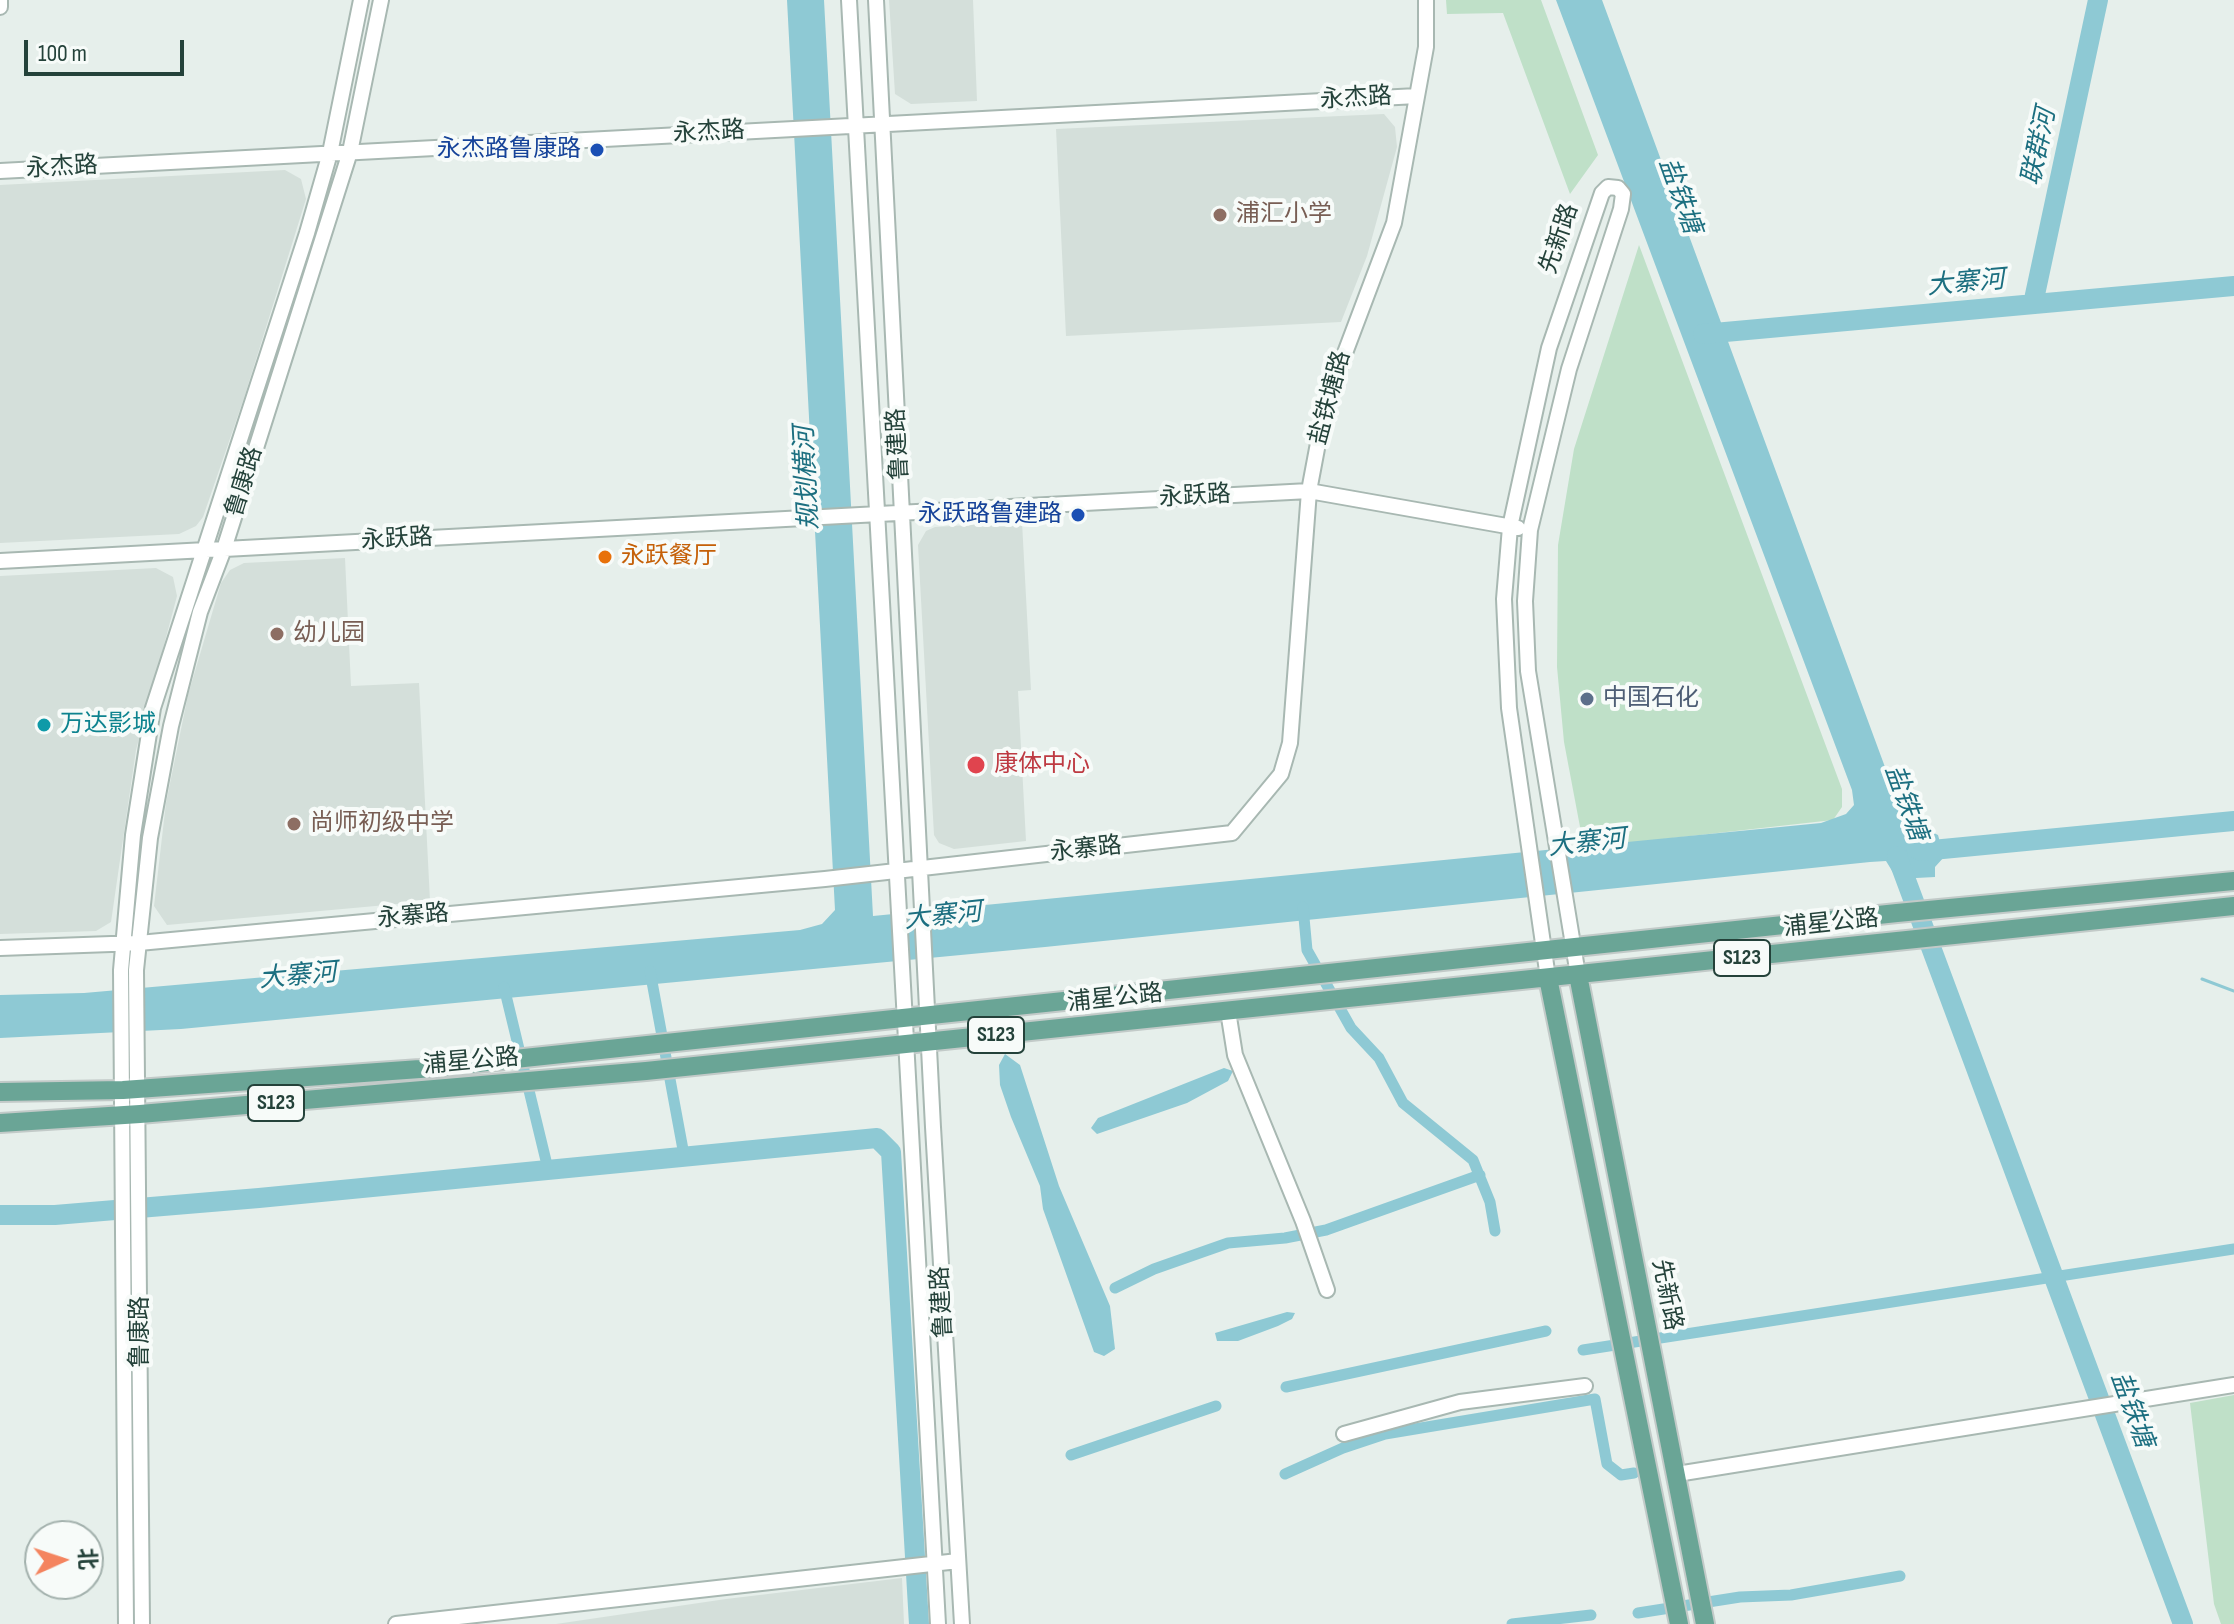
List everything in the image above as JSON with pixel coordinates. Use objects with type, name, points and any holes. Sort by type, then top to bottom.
[{"type":"main road","name":"浦星公路","points":[[0,1092],[131,1089],[506,1060],[1897,913],[2234,881]]},
{"type":"main road","name":"浦星公路","points":[[0,1123],[132,1115],[646,1071],[2234,906]]},
{"type":"main road","name":"先新路","points":[[1578,975],[1705,1624]]},
{"type":"main road","points":[[1548,978],[1679,1622]]},
{"type":"street","points":[[0,0],[0,7]]},
{"type":"street","name":"鲁康路","points":[[142,1624],[129,970],[123,944],[133,835],[153,708],[330,153],[361,0]]},
{"type":"street","name":"鲁康路","points":[[129,970],[139,943],[150,838],[171,726],[200,612],[224,549],[350,152],[381,0]]},
{"type":"street","name":"鲁建路","points":[[849,0],[902,1019],[938,1624]]},
{"type":"street","name":"鲁建路","points":[[876,0],[962,1624]]},
{"type":"street","name":"盐铁塘路","points":[[1262,800],[1281,774],[1290,743],[1309,491],[1325,406],[1394,223],[1426,47],[1426,0]]},
{"type":"street","name":"永杰路","points":[[0,171],[1417,96]]},
{"type":"street","name":"先新路","points":[[1548,978],[1506,673],[1504,599],[1510,527],[1549,348],[1602,193],[1608,187],[1618,188],[1623,194],[1621,209],[1569,369],[1530,530],[1525,601],[1528,671],[1578,975]]},
{"type":"street","name":"永跃路","points":[[0,561],[1309,491],[1530,530]]},
{"type":"street","name":"永寨路","points":[[0,948],[139,943],[825,879],[1232,833],[1262,800]]},
{"type":"street","points":[[1228,1011],[1235,1055],[1303,1221],[1327,1290]]},
{"type":"street","name":"鲁康路","points":[[126,1624],[132,1115]]},
{"type":"street","points":[[1677,1474],[2234,1385]]},
{"type":"street","points":[[1344,1434],[1460,1402],[1585,1386]]},
{"type":"street","points":[[396,1624],[523,1617],[958,1561]]},
{"type":"shaded area","points":[[889,0],[973,0],[977,101],[911,104],[895,94]]},
{"type":"shaded area","name":"浦汇小学","points":[[1384,114],[1395,127],[1397,147],[1367,256],[1341,322],[1066,336],[1056,129]]},
{"type":"shaded area","points":[[285,170],[301,179],[306,199],[203,517],[196,526],[179,534],[0,543],[0,185]]},
{"type":"shaded area","points":[[1022,522],[1031,690],[1018,691],[1026,841],[954,849],[939,843],[934,835],[918,545],[926,531],[935,527]]},
{"type":"shaded area","name":"尚师初级中学","points":[[345,558],[351,686],[419,683],[430,901],[167,925],[154,906],[166,803],[188,695],[221,583],[230,570],[244,563]]},
{"type":"shaded area","points":[[156,568],[173,577],[177,596],[136,750],[111,922],[96,931],[0,934],[0,576]]},
{"type":"shaded area","points":[[902,1578],[904,1624],[556,1624],[726,1599]]},
{"type":"green space","points":[[1446,0],[1541,0],[1598,155],[1570,194],[1503,13],[1447,14]]},
{"type":"green space","points":[[1639,245],[1842,789],[1842,807],[1833,820],[1584,848],[1564,742],[1557,667],[1558,545],[1574,449]]},
{"type":"green space","points":[[2234,1395],[2234,1624],[2221,1624],[2214,1604],[2190,1403]]},
{"type":"water","points":[[787,0],[824,0],[873,916],[1821,823],[1846,814],[1854,805],[1852,790],[1556,0],[1602,0],[1892,786],[1909,821],[1938,835],[1944,857],[1935,867],[1935,877],[1897,879],[1886,861],[1870,862],[1045,947],[181,1029],[0,1038],[0,995],[84,993],[800,930],[822,924],[835,910]]},
{"type":"water","points":[[1005,1054],[1020,1065],[1059,1186],[1110,1306],[1115,1349],[1104,1356],[1094,1352],[1043,1209],[1040,1186],[1000,1085],[999,1065]]},
{"type":"water","points":[[1224,1068],[1233,1071],[1228,1081],[1187,1103],[1097,1134],[1091,1128],[1098,1118]]},
{"type":"water","points":[[1287,1312],[1295,1313],[1292,1319],[1278,1326],[1238,1341],[1217,1341],[1215,1333]]},
{"type":"waterway","name":"联群河","points":[[2033,304],[2098,0]]},
{"type":"waterway","name":"大寨河","points":[[1703,334],[2234,286]]},
{"type":"waterway","points":[[1916,848],[1922,851],[2234,821]]},
{"type":"waterway","name":"盐铁塘","points":[[1897,856],[2183,1624]]},
{"type":"waterway","points":[[1303,907],[1307,950],[1351,1028],[1379,1058],[1403,1103],[1473,1160],[1490,1202],[1495,1231]]},
{"type":"waterway","points":[[650,971],[684,1155]]},
{"type":"waterway","points":[[2202,979],[2234,991]]},
{"type":"waterway","points":[[504,987],[548,1169]]},
{"type":"waterway","points":[[0,1215],[55,1215],[259,1198],[877,1138],[891,1152],[919,1624]]},
{"type":"waterway","points":[[1115,1288],[1154,1269],[1228,1243],[1285,1238],[1326,1230],[1480,1175]]},
{"type":"waterway","points":[[1583,1350],[2234,1249]]},
{"type":"waterway","points":[[1286,1387],[1546,1331]]},
{"type":"waterway","points":[[1285,1474],[1343,1448],[1385,1434],[1595,1399],[1607,1464],[1621,1475],[1634,1473]]},
{"type":"waterway","points":[[1071,1455],[1216,1406]]},
{"type":"waterway","points":[[1638,1613],[1740,1597],[1791,1595],[1900,1576]]},
{"type":"waterway","points":[[1512,1624],[1591,1615]]},
{"type":"place","name":"永杰路鲁康路","points":[[597,150]]},
{"type":"place","name":"浦汇小学","points":[[1220,215]]},
{"type":"place","name":"永跃路鲁建路","points":[[1078,515]]},
{"type":"place","name":"永跃餐厅","points":[[605,557]]},
{"type":"place","name":"幼儿园","points":[[277,634]]},
{"type":"place","name":"中国石化","points":[[1587,699]]},
{"type":"place","name":"万达影城","points":[[44,725]]},
{"type":"place","name":"康体中心","points":[[976,765]]},
{"type":"place","name":"尚师初级中学","points":[[294,824]]},
{"type":"water label","name":"规划横河","points":[[808,478]]}]
